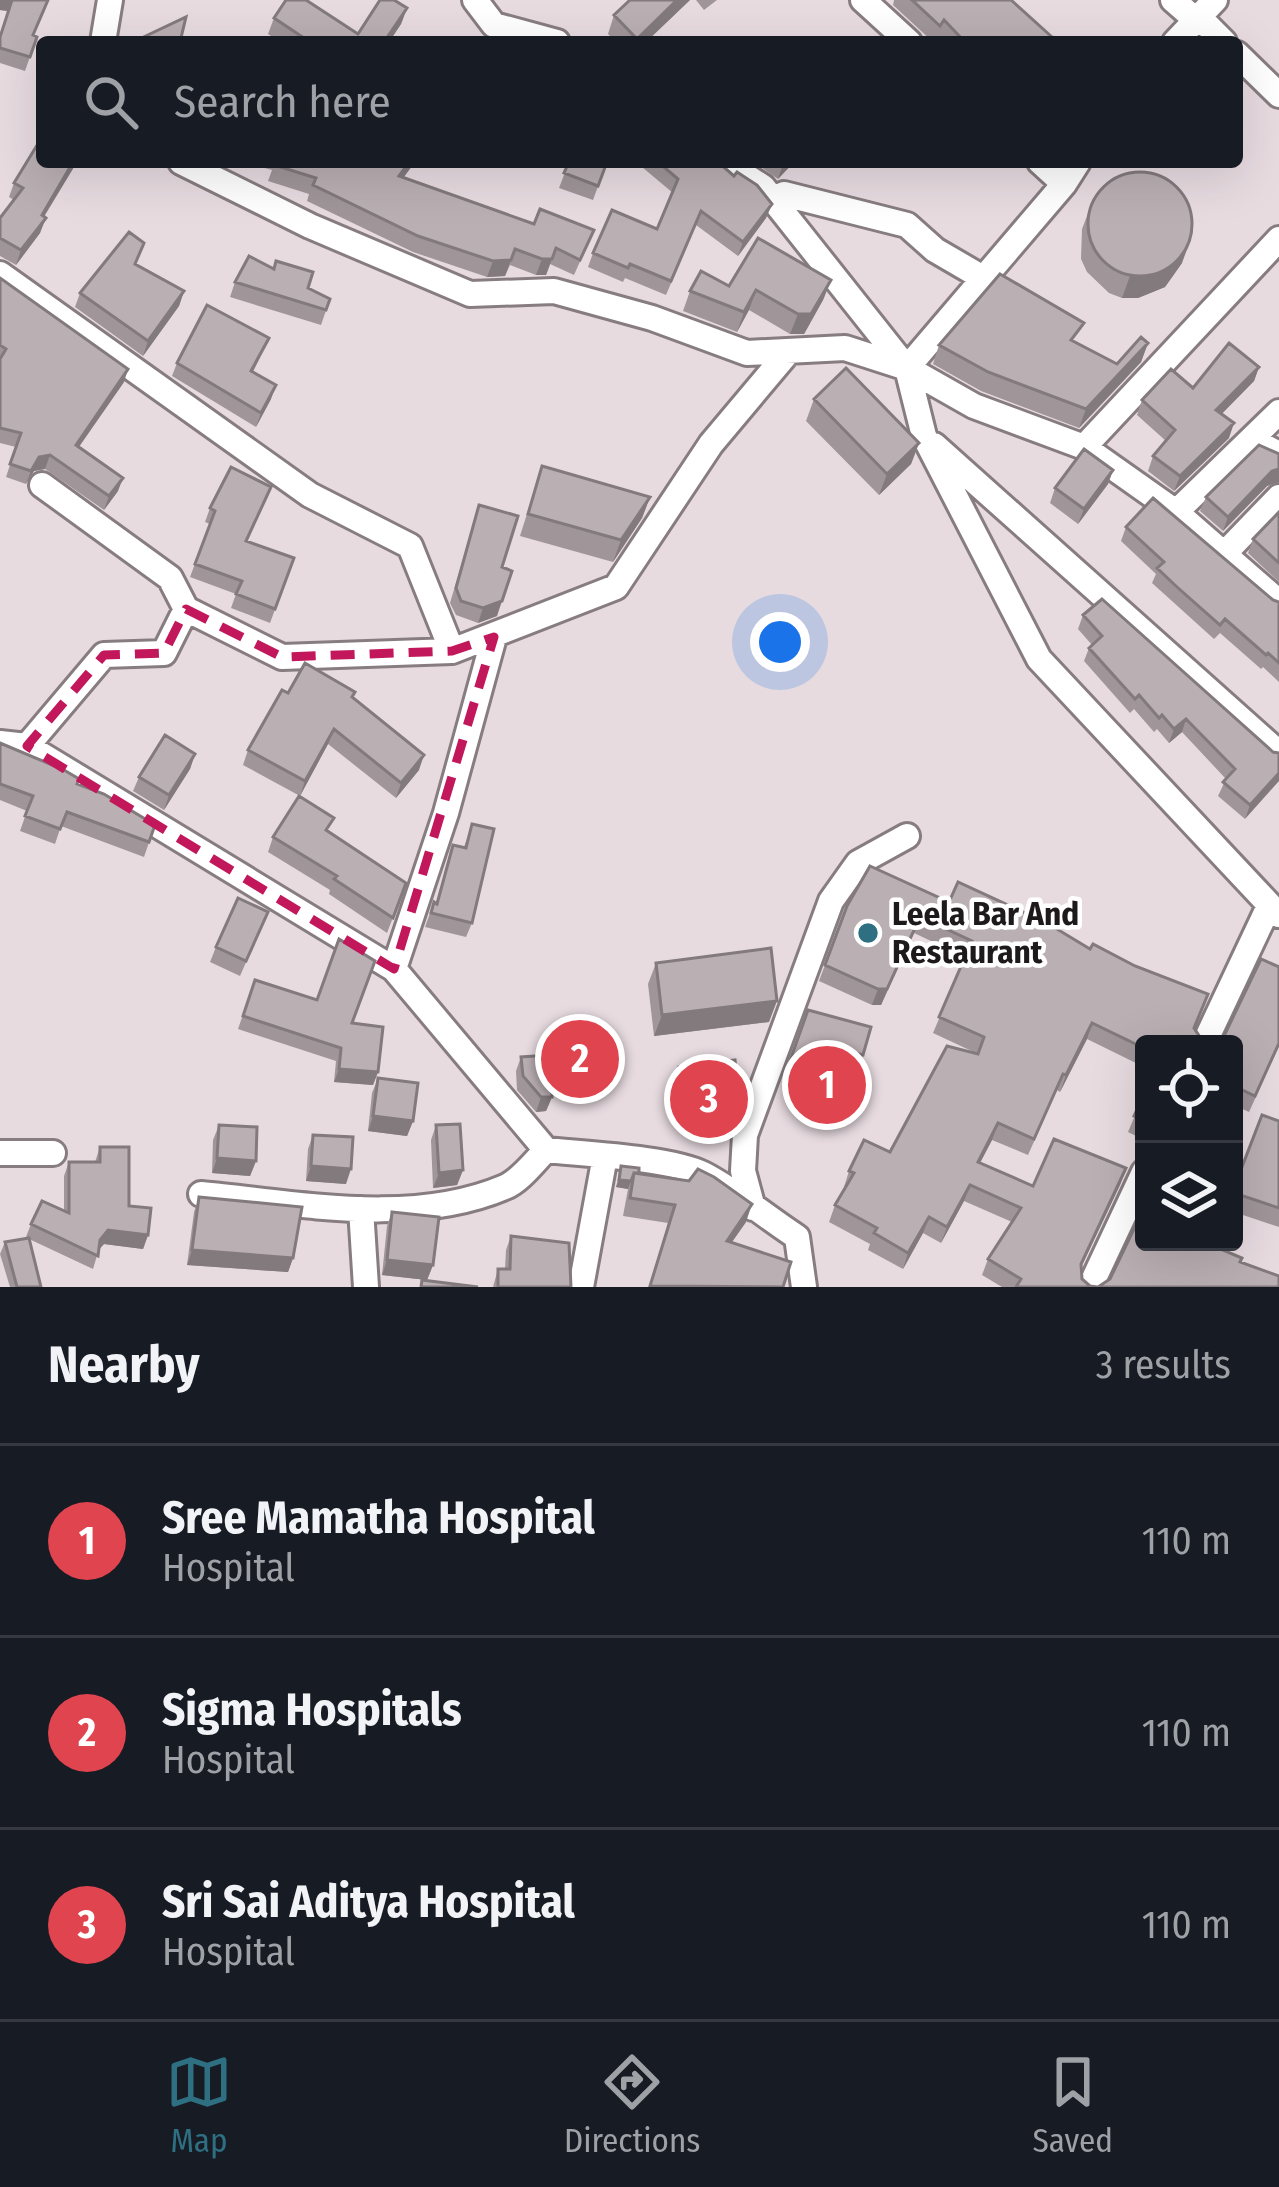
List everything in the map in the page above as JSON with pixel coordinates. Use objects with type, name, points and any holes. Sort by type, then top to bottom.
[{"type":"street","points":[[105,36],[110,0]]},
{"type":"street","points":[[475,0],[494,25],[535,36]]},
{"type":"street","points":[[863,0],[902,36]]},
{"type":"street","points":[[1173,0],[1204,13],[1181,36]]},
{"type":"street","points":[[1243,60],[1279,95]]},
{"type":"street","points":[[193,168],[310,226],[470,294],[554,291],[652,318],[747,353],[845,348],[907,368],[974,406],[1084,447],[1176,512],[1279,602]]},
{"type":"street","points":[[733,168],[763,187],[907,368],[923,436],[1039,659],[1274,910],[1209,1035]]},
{"type":"street","points":[[1047,168],[1064,184]]},
{"type":"street","points":[[907,368],[1074,168]]},
{"type":"street","points":[[772,199],[784,194],[908,225],[935,250],[983,278]]},
{"type":"street","points":[[1084,447],[1279,239]]},
{"type":"street","points":[[0,274],[310,495],[410,546],[452,651]]},
{"type":"street","points":[[42,484],[170,578],[186,609],[282,657],[452,651],[616,587],[711,444],[788,351]]},
{"type":"street","points":[[1176,512],[1279,412]]},
{"type":"street","points":[[923,436],[1279,753]]},
{"type":"street","points":[[1252,440],[1279,454]]},
{"type":"street","points":[[1225,554],[1279,497]]},
{"type":"street","points":[[27,746],[104,655],[164,653],[186,609]]},
{"type":"street","points":[[394,969],[446,813],[494,637]]},
{"type":"street","points":[[0,743],[27,746],[394,969],[546,1150],[700,1172],[796,1238],[804,1287]]},
{"type":"street","points":[[753,1208],[743,1171],[745,1135],[832,901],[858,862],[908,836]]},
{"type":"street","points":[[201,1194],[361,1209],[439,1205],[509,1186],[546,1150]]},
{"type":"street","points":[[0,1154],[53,1153]]},
{"type":"street","points":[[581,1287],[605,1156]]},
{"type":"street","points":[[1090,1287],[1135,1191]]},
{"type":"street","points":[[361,1209],[366,1287]]},
{"type":"highlighted area","points":[[186,609],[282,657],[452,651],[494,637],[394,969],[27,746],[104,655],[164,653]]},
{"type":"building","points":[[12,0],[48,0],[33,35],[36,40],[30,57],[0,48]]},
{"type":"building","points":[[286,0],[306,0],[358,34],[380,0],[394,0],[407,8],[388,36],[301,36],[274,18]]},
{"type":"building","points":[[630,0],[677,0],[640,36],[634,36],[614,15]]},
{"type":"building","points":[[912,0],[1011,0],[1051,36],[959,36],[944,20],[940,26]]},
{"type":"building","points":[[186,17],[181,36],[146,36]]},
{"type":"building","points":[[36,147],[36,168],[69,168],[42,215],[46,218],[21,250],[0,238],[0,218],[23,188],[14,183]]},
{"type":"building","points":[[284,168],[405,168],[399,176],[534,224],[540,209],[594,230],[580,260],[556,248],[552,259],[515,249],[511,260],[493,261],[418,236],[313,185],[316,178]]},
{"type":"building","points":[[566,168],[605,168],[598,186],[564,173]]},
{"type":"building","points":[[665,168],[725,168],[757,185],[772,204],[743,242],[701,211],[671,281],[593,253],[612,210],[657,229],[678,179]]},
{"type":"building","points":[[1140,172],[1160,176],[1183,195],[1192,224],[1188,244],[1169,267],[1140,276],[1120,272],[1097,253],[1088,224],[1092,204],[1111,181]]},
{"type":"building","points":[[129,232],[144,243],[135,264],[184,291],[148,341],[80,293]]},
{"type":"building","points":[[758,238],[831,280],[811,314],[798,314],[756,290],[744,312],[690,291],[701,271],[729,286]]},
{"type":"building","points":[[249,256],[274,269],[276,261],[313,272],[308,288],[330,299],[326,310],[235,282]]},
{"type":"building","points":[[1000,274],[1084,323],[1071,340],[1117,364],[1141,337],[1148,343],[1086,409],[988,372],[939,345]]},
{"type":"building","points":[[0,278],[128,369],[76,445],[123,478],[109,496],[50,455],[39,457],[31,471],[10,464],[21,433],[0,428],[0,359],[6,349],[0,345]]},
{"type":"building","points":[[207,305],[269,338],[251,371],[276,385],[261,413],[177,363]]},
{"type":"building","points":[[1229,343],[1259,367],[1216,410],[1234,423],[1180,476],[1153,456],[1175,430],[1142,400],[1171,369],[1193,388]]},
{"type":"building","points":[[846,368],[919,443],[887,474],[814,399]]},
{"type":"building","points":[[1259,445],[1279,454],[1279,469],[1228,517],[1206,497]]},
{"type":"building","points":[[1084,449],[1113,470],[1084,509],[1055,488]]},
{"type":"building","points":[[542,466],[650,497],[621,540],[528,514]]},
{"type":"building","points":[[231,467],[271,487],[246,541],[294,558],[275,609],[236,594],[242,581],[195,564],[215,511],[210,508]]},
{"type":"building","points":[[1153,498],[1279,602],[1279,663],[1225,619],[1220,625],[1157,568],[1164,562],[1126,527]]},
{"type":"building","points":[[479,505],[518,516],[502,567],[512,571],[502,601],[483,608],[461,601],[456,588]]},
{"type":"building","points":[[1279,512],[1279,563],[1253,539]]},
{"type":"building","points":[[1102,599],[1279,753],[1279,773],[1250,805],[1223,782],[1235,769],[1186,719],[1174,729],[1139,695],[1135,699],[1089,648],[1102,636],[1083,615]]},
{"type":"building","points":[[305,663],[355,692],[352,697],[424,755],[401,783],[334,729],[305,781],[248,750],[282,690],[288,693]]},
{"type":"building","points":[[165,735],[195,754],[169,795],[139,777]]},
{"type":"building","points":[[0,743],[64,770],[79,779],[77,784],[104,794],[155,825],[149,842],[67,812],[60,829],[25,816],[33,796],[0,784]]},
{"type":"building","points":[[299,796],[334,818],[326,830],[406,883],[393,918],[273,837]]},
{"type":"building","points":[[472,824],[494,829],[472,923],[431,913],[453,845],[466,848]]},
{"type":"building","points":[[870,866],[949,902],[958,882],[1047,923],[1090,949],[1093,944],[1208,994],[1194,1028],[1199,1035],[1135,1035],[1135,1044],[1092,1023],[1034,1139],[998,1123],[978,1162],[1033,1186],[1054,1139],[1126,1168],[1081,1264],[1082,1279],[1098,1287],[1016,1287],[1021,1279],[988,1259],[1021,1208],[970,1185],[947,1227],[929,1217],[908,1253],[874,1233],[877,1228],[835,1205],[854,1173],[849,1171],[864,1140],[890,1152],[947,1046],[978,1054],[984,1037],[939,1017],[972,941],[920,917],[887,989],[878,989],[825,965],[847,906]]},
{"type":"building","points":[[238,898],[268,912],[246,961],[216,947]]},
{"type":"building","points":[[339,939],[375,961],[352,1023],[383,1027],[378,1072],[339,1069],[341,1048],[243,1016],[255,980],[317,1000]]},
{"type":"building","points":[[771,948],[777,1001],[662,1015],[656,963]]},
{"type":"building","points":[[1261,959],[1279,967],[1279,1043],[1255,1096],[1243,1090],[1243,1035],[1224,1035]]},
{"type":"building","points":[[808,1010],[871,1027],[863,1055],[847,1051],[837,1084],[787,1069]]},
{"type":"building","points":[[549,1055],[552,1097],[541,1097],[523,1076],[521,1057]]},
{"type":"building","points":[[735,1060],[739,1104],[686,1111],[679,1067]]},
{"type":"building","points":[[378,1078],[418,1083],[413,1121],[373,1116]]},
{"type":"building","points":[[1262,1115],[1279,1121],[1279,1208],[1243,1196],[1243,1164]]},
{"type":"building","points":[[460,1124],[463,1170],[439,1173],[436,1125]]},
{"type":"building","points":[[219,1125],[257,1127],[256,1161],[217,1158]]},
{"type":"building","points":[[313,1135],[353,1137],[351,1169],[311,1166]]},
{"type":"building","points":[[100,1147],[129,1147],[129,1206],[151,1208],[148,1235],[108,1230],[100,1240],[98,1256],[31,1224],[42,1201],[69,1213],[69,1162],[100,1162]]},
{"type":"building","points":[[621,1166],[639,1168],[639,1173],[631,1181],[619,1180]]},
{"type":"building","points":[[698,1169],[752,1204],[727,1241],[791,1262],[783,1287],[650,1286],[675,1205],[630,1198],[634,1173],[689,1181]]},
{"type":"building","points":[[199,1197],[302,1207],[293,1258],[192,1250]]},
{"type":"building","points":[[392,1212],[439,1217],[433,1265],[387,1260]]},
{"type":"building","points":[[1135,1227],[1135,1251],[1225,1251],[1242,1258],[1240,1262],[1279,1276],[1279,1287],[1098,1287],[1110,1279]]},
{"type":"building","points":[[511,1236],[569,1243],[571,1287],[498,1287],[498,1269],[510,1269]]},
{"type":"building","points":[[29,1238],[41,1287],[17,1287],[5,1242]]},
{"type":"building","points":[[422,1280],[478,1287],[421,1287]]},
{"type":"place","name":"Leela Bar And Restaurant","points":[[868,933]]},
{"type":"place","name":"Sigma Hospitals","points":[[580,1059]]},
{"type":"place","name":"Sree Mamatha Hospital","points":[[827,1085]]},
{"type":"place","name":"Sri Sai Aditya Hospital","points":[[709,1099]]}]
